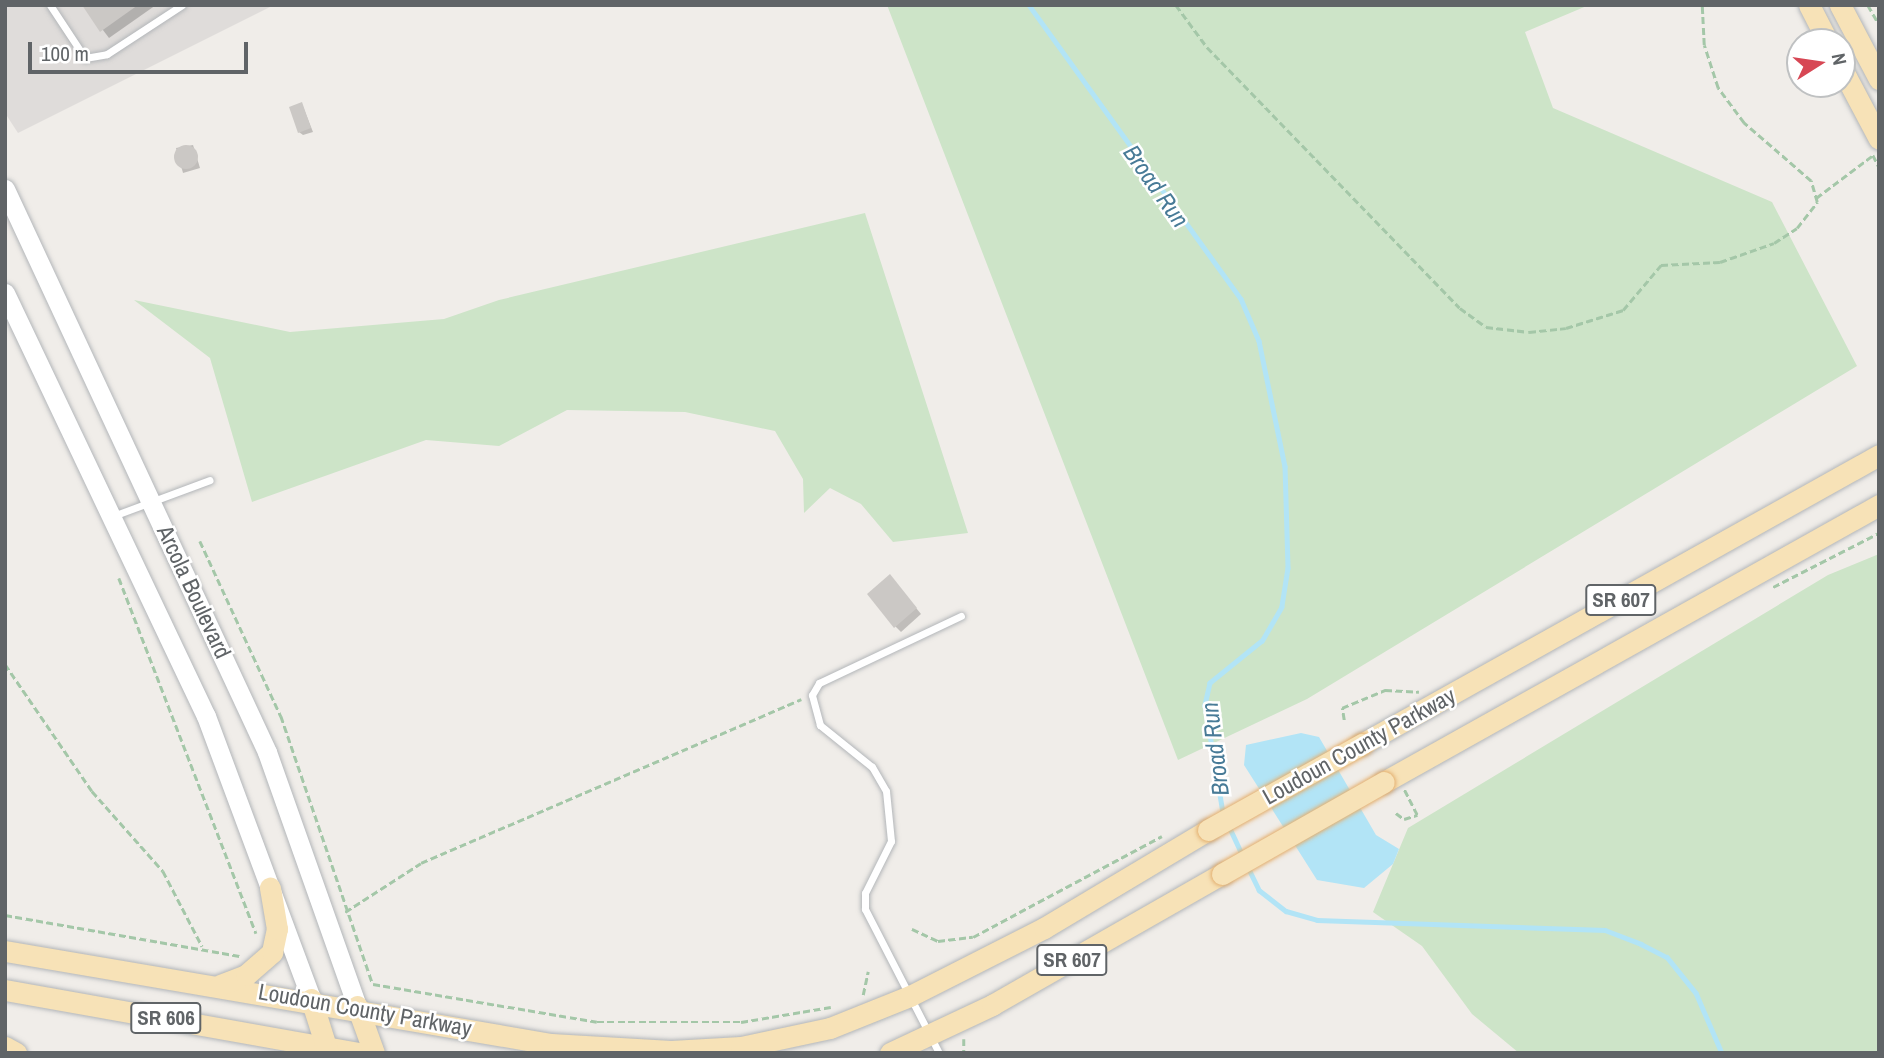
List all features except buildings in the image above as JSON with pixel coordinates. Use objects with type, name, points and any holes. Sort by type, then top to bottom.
[{"type":"main road","points":[[1809,5],[1821,28]]},
{"type":"main road","points":[[1840,5],[1879,79]]},
{"type":"main road","points":[[1855,98],[1876,147]]},
{"type":"main road","name":"Arcola Boulevard","points":[[5,189],[267,752],[357,1006]]},
{"type":"main road","name":"Arcola Boulevard","points":[[5,293],[206,716],[311,999]]},
{"type":"main road","name":"Loudoun County Parkway","points":[[5,951],[357,1006],[551,1044],[671,1051],[741,1047],[830,1028],[910,996],[1044,928],[1208,830],[1879,455]]},
{"type":"main road","name":"Loudoun County Parkway","points":[[890,1053],[934,1045],[1222,874],[1394,785],[1879,505]]},
{"type":"main road","points":[[220,985],[246,975],[272,952],[277,929],[270,888]]},
{"type":"main road","name":"Loudoun County Parkway","points":[[5,990],[327,1050],[357,1053]]},
{"type":"main road","points":[[311,999],[327,1050]]},
{"type":"main road","points":[[357,1006],[374,1053]]},
{"type":"main road","points":[[5,1047],[16,1053]]},
{"type":"lane","points":[[50,5],[85,58],[107,54],[181,5]]},
{"type":"lane","points":[[111,517],[151,499],[211,481]]},
{"type":"lane","points":[[934,1045],[865,909],[865,893],[893,830],[887,791],[872,767],[820,725],[812,695],[819,683],[961,616]]},
{"type":"path","points":[[1176,5],[1207,47],[1460,308],[1486,327],[1529,332],[1605,317],[1637,299],[1661,265],[1720,262],[1774,243],[1797,228],[1816,198],[1876,147]]},
{"type":"path","points":[[1702,5],[1704,45],[1718,88],[1744,123],[1811,181],[1816,198]]},
{"type":"path","points":[[1868,5],[1879,24]]},
{"type":"path","points":[[200,541],[281,716],[368,977],[388,989],[597,1022],[741,1022],[842,1004]]},
{"type":"path","points":[[119,578],[234,863],[255,942]]},
{"type":"path","points":[[5,664],[92,791],[163,871],[203,947]]},
{"type":"path","points":[[1344,720],[1342,708],[1385,691],[1425,694]]},
{"type":"path","points":[[345,912],[421,863],[812,695]]},
{"type":"path","points":[[1394,785],[1417,815],[1404,819],[1396,813]]},
{"type":"path","points":[[912,929],[930,938],[973,937],[1170,832]]},
{"type":"path","points":[[5,915],[245,954]]},
{"type":"path","points":[[926,944],[930,938]]},
{"type":"path","points":[[859,999],[868,985],[868,972]]},
{"type":"path","points":[[868,985],[873,986]]},
{"type":"shaded area","points":[[5,5],[274,5],[18,133],[5,113]]},
{"type":"green space","points":[[887,5],[1589,5],[1525,32],[1553,108],[1772,202],[1857,366],[1307,699],[1178,760]]},
{"type":"green space","points":[[865,213],[968,533],[893,542],[861,504],[830,488],[804,513],[803,479],[775,431],[685,412],[567,410],[499,446],[426,440],[252,502],[210,358],[134,300],[290,332],[444,319],[499,300]]},
{"type":"green space","points":[[1879,554],[1879,1053],[1519,1053],[1472,1014],[1422,946],[1373,912],[1408,828],[1828,575]]},
{"type":"water","points":[[1301,733],[1319,737],[1376,835],[1399,849],[1393,864],[1364,888],[1317,880],[1244,765],[1246,745]]},
{"type":"waterway","name":"Broad Run","points":[[1029,5],[1241,299],[1259,341],[1285,466],[1288,568],[1282,607],[1262,641],[1210,683],[1205,705],[1223,813]]},
{"type":"waterway","name":"Broad Run","points":[[1228,824],[1242,854]]},
{"type":"waterway","name":"Broad Run","points":[[1247,865],[1259,890],[1286,911],[1317,920],[1605,930],[1641,944],[1667,957],[1696,993],[1722,1053]]}]
